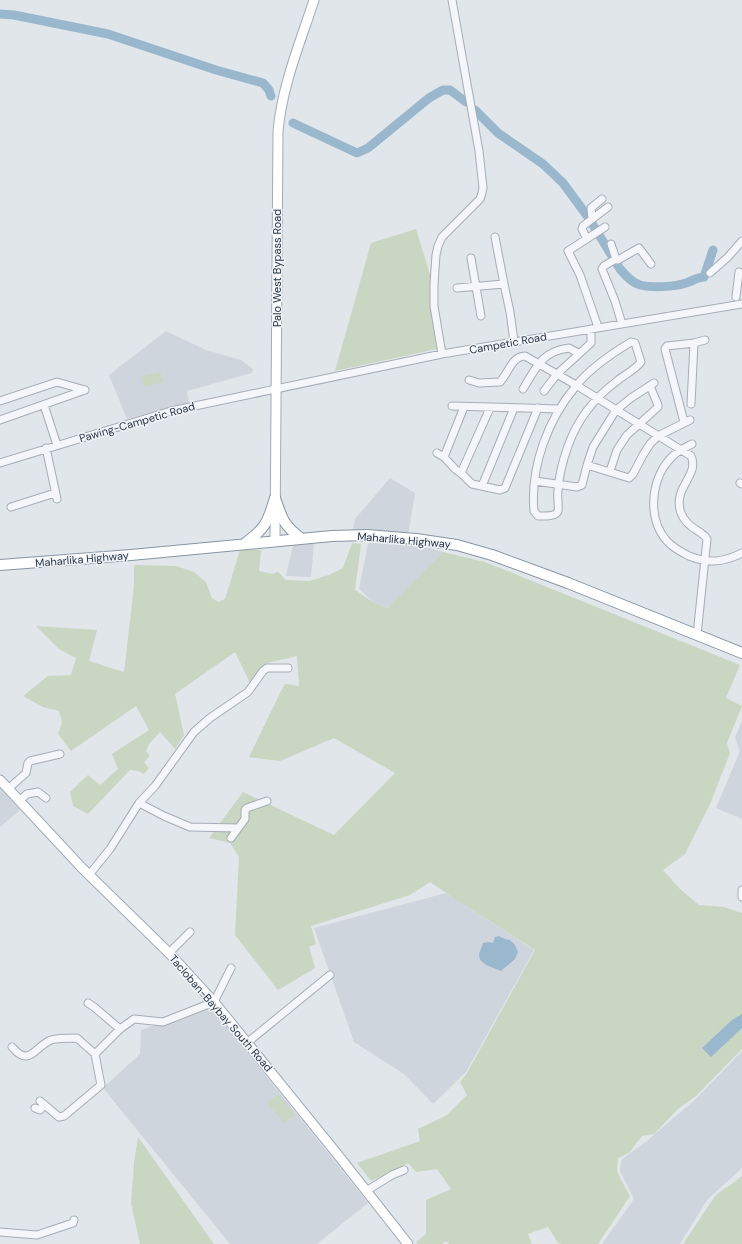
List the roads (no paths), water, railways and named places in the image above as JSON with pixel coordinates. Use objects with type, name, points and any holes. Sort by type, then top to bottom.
[{"type":"highway","points":[[275,498],[281,517],[285,524],[293,533],[302,539]]},
{"type":"highway","points":[[243,545],[256,535],[264,526],[270,516],[275,498]]},
{"type":"highway","name":"Maharlika Highway","points":[[0,565],[243,545],[332,536],[367,535],[416,539],[457,545],[499,557],[742,653]]},
{"type":"main road","name":"Palo West Bypass Road","points":[[275,541],[279,114],[283,94],[314,0]]},
{"type":"main road","name":"Tacloban-Baybay South Road","points":[[0,780],[89,875],[169,953],[214,1002],[248,1042],[408,1244]]},
{"type":"street","points":[[442,354],[434,306],[434,284],[438,246],[442,236],[480,199],[483,188],[474,120],[452,0]]},
{"type":"street","points":[[590,220],[591,208],[602,199]]},
{"type":"street","points":[[587,239],[582,228],[585,224],[608,207]]},
{"type":"street","points":[[591,342],[594,328],[580,275],[568,251],[600,231]]},
{"type":"street","points":[[496,237],[514,341]]},
{"type":"street","points":[[710,273],[728,257],[742,241]]},
{"type":"street","points":[[611,244],[615,260]]},
{"type":"street","points":[[622,324],[615,300],[602,269],[604,266],[639,248],[652,264]]},
{"type":"street","points":[[471,258],[481,316]]},
{"type":"street","points":[[737,301],[739,272]]},
{"type":"street","points":[[457,288],[504,284]]},
{"type":"street","name":"Campetic Road","points":[[276,389],[442,354],[622,324],[737,301]]},
{"type":"street","points":[[544,390],[557,374],[578,353],[598,337]]},
{"type":"street","points":[[587,465],[629,478],[632,476],[642,454],[658,436],[687,421],[681,407],[665,349],[666,346],[706,340]]},
{"type":"street","points":[[631,342],[635,343],[641,362],[596,398],[582,418],[568,444],[558,484],[557,513],[554,515],[538,516],[534,511],[533,504],[535,481],[543,447],[559,409],[576,385],[616,350],[631,342]]},
{"type":"street","points":[[681,407],[694,404],[694,343]]},
{"type":"street","points":[[524,389],[539,364],[550,353],[565,349],[573,349],[578,353]]},
{"type":"street","points":[[469,380],[479,383],[500,382],[505,377],[516,359],[525,356],[576,385],[690,455],[693,459],[692,472],[680,494],[680,509],[683,518],[707,537],[706,562],[697,635]]},
{"type":"street","points":[[0,401],[57,382],[85,390],[0,420]]},
{"type":"street","points":[[535,481],[577,486],[582,485],[593,447],[616,410],[652,384],[658,407],[627,435],[617,450],[610,471]]},
{"type":"street","name":"Pawing-Campetic Road","points":[[0,463],[171,411],[276,389]]},
{"type":"street","points":[[44,405],[57,445]]},
{"type":"street","points":[[452,406],[559,409]]},
{"type":"street","points":[[464,407],[441,455],[472,484],[500,490],[505,488],[538,408]]},
{"type":"street","points":[[461,473],[490,408]]},
{"type":"street","points":[[482,486],[514,408]]},
{"type":"street","points":[[692,444],[681,449],[668,461],[659,475],[655,489],[654,513],[662,535],[670,544],[681,552],[706,562],[720,561],[742,553]]},
{"type":"street","points":[[11,507],[56,496],[46,448]]},
{"type":"street","points":[[89,875],[110,849],[139,803],[155,786],[194,732],[210,718],[248,692],[263,670],[267,668],[288,668]]},
{"type":"street","points":[[8,789],[26,773],[30,761],[60,754]]},
{"type":"street","points":[[19,801],[27,794],[38,792],[46,798]]},
{"type":"street","points":[[230,838],[245,819],[245,810],[247,808],[267,801]]},
{"type":"street","points":[[139,803],[190,827],[238,828]]},
{"type":"street","points":[[742,890],[742,896]]},
{"type":"street","points":[[169,953],[190,932]]},
{"type":"street","points":[[95,1054],[120,1029],[134,1019],[163,1022],[214,1002],[231,968]]},
{"type":"street","points":[[248,1042],[330,975]]},
{"type":"street","points":[[88,1004],[94,1007],[120,1029]]},
{"type":"street","points":[[12,1047],[23,1057],[29,1056],[51,1040],[77,1038],[95,1054],[102,1085],[62,1117],[59,1117],[42,1103],[40,1110],[35,1108]]},
{"type":"street","points":[[366,1191],[392,1175],[404,1170]]},
{"type":"street","points":[[0,1232],[37,1235],[74,1220]]},
{"type":"water","points":[[499,936],[510,940],[515,945],[518,952],[515,959],[501,971],[486,965],[480,960],[479,954],[483,943],[493,943],[495,937]]},
{"type":"water","points":[[742,1014],[742,1028],[711,1057],[702,1048],[732,1020]]},
{"type":"waterway","points":[[0,14],[14,15],[108,34],[216,70],[263,83],[269,90],[271,96]]},
{"type":"waterway","points":[[293,123],[357,153],[368,148],[429,98],[443,90],[450,90],[466,102]]},
{"type":"waterway","points":[[475,110],[498,133],[543,164],[563,183],[588,217],[620,269],[640,285],[657,287],[669,286],[704,277],[713,250]]}]
